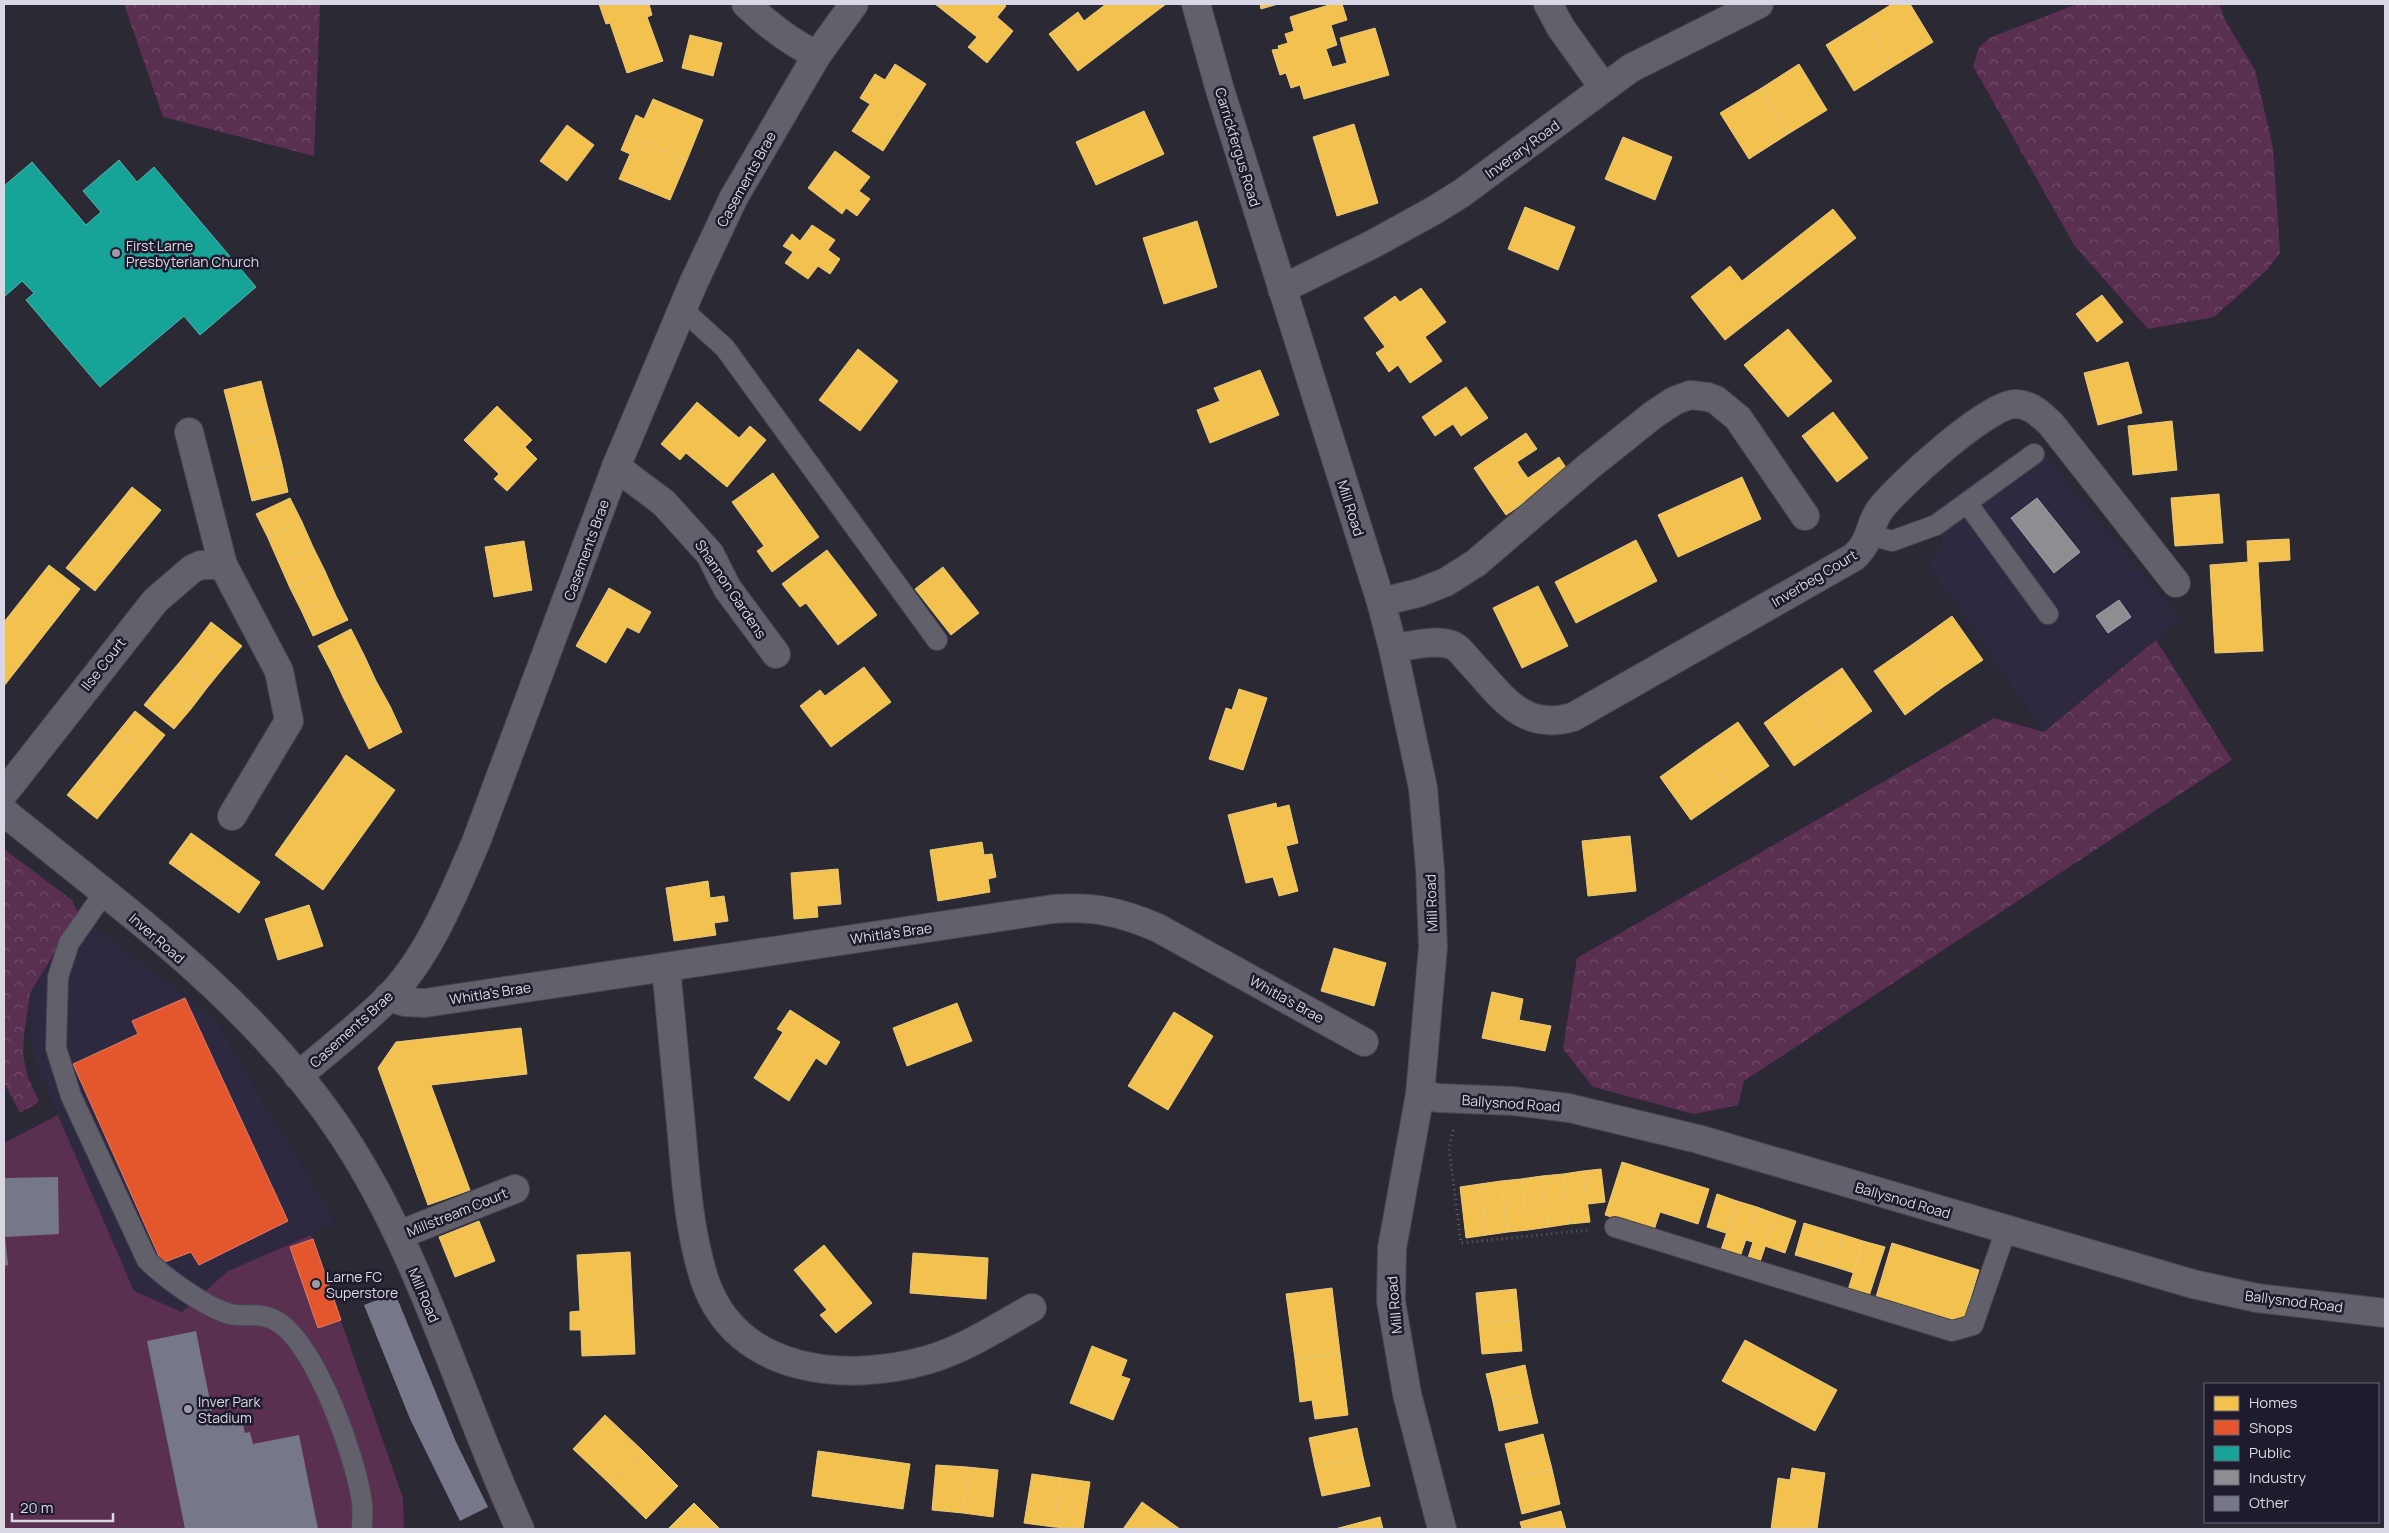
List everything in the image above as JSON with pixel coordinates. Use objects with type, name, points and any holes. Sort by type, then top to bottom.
[{"type":"street","points":[[746,4],[801,48],[817,55]]},
{"type":"street","name":"Casements Brae","points":[[298,1076],[388,997],[415,963],[449,903],[476,842],[616,468],[682,309],[734,197],[817,55],[854,4]]},
{"type":"street","name":"Carrickfergus Road","points":[[1196,4],[1220,90],[1282,288]]},
{"type":"street","points":[[1548,4],[1561,28],[1604,88]]},
{"type":"street","name":"Inverary Road","points":[[1282,288],[1373,244],[1447,203],[1604,88],[1655,55],[1758,4]]},
{"type":"street","name":"Mill Road","points":[[1282,288],[1394,648],[1423,788],[1430,869],[1432,947],[1420,1094],[1392,1248],[1391,1301],[1407,1394],[1442,1529]]},
{"type":"street","points":[[1381,602],[1446,582],[1476,563],[1588,467],[1653,415],[1674,401],[1690,395],[1698,395],[1716,400],[1738,418],[1805,516]]},
{"type":"street","name":"Inverbeg Court","points":[[1394,648],[1431,643],[1454,646],[1516,711],[1533,719],[1556,722],[1573,717],[1854,557],[1865,547],[1879,512],[1900,487],[1935,455],[1998,408],[2014,404],[2032,408],[2051,424],[2176,583]]},
{"type":"street","points":[[189,432],[222,565],[279,671],[289,721],[232,816]]},
{"type":"street","name":"Shannon Gardens","points":[[616,468],[664,502],[710,554],[727,588],[776,654]]},
{"type":"street","name":"Ilse Court","points":[[4,792],[155,601],[192,569],[201,565],[222,565]]},
{"type":"street","name":"Inver Road","points":[[4,812],[149,930],[242,1013],[272,1044],[298,1076]]},
{"type":"street","name":"Whitla's Brae","points":[[388,997],[405,1002],[425,1003],[1053,909],[1081,907],[1132,916],[1158,928],[1364,1042]]},
{"type":"street","points":[[666,967],[686,1177],[695,1236],[706,1282],[724,1316],[746,1342],[778,1359],[816,1368],[851,1370],[895,1368],[929,1360],[970,1344],[1032,1308]]},
{"type":"street","name":"Mill Road","points":[[298,1076],[343,1136],[399,1235],[520,1529]]},
{"type":"street","name":"Ballysnod Road","points":[[1420,1094],[1461,1100],[1513,1101],[1569,1108],[1698,1139],[2192,1284],[2257,1298],[2385,1312]]},
{"type":"street","name":"Millstream Court","points":[[399,1235],[515,1189]]},
{"type":"lane","points":[[682,309],[725,348],[937,640]]},
{"type":"lane","points":[[1870,535],[1892,541],[1936,525],[2034,454]]},
{"type":"lane","points":[[1967,503],[2048,614]]},
{"type":"lane","points":[[104,893],[69,943],[58,977],[56,1048],[71,1096],[147,1260],[177,1286],[208,1304],[230,1314],[259,1314],[280,1324],[302,1347],[322,1380],[348,1447],[362,1502],[362,1529]]},
{"type":"lane","points":[[1615,1227],[1952,1331],[1973,1325],[2006,1230]]},
{"type":"path","points":[[1461,1100],[1448,1149],[1461,1243],[1615,1227]]},
{"type":"shaded area","points":[[2033,441],[2181,619],[2044,732],[1929,566],[1942,539],[1930,513]]},
{"type":"shaded area","points":[[78,914],[215,1019],[269,1113],[335,1220],[311,1235],[228,1271],[182,1312],[134,1291],[36,1066],[31,1035],[30,993]]},
{"type":"green space","points":[[124,4],[320,4],[314,156],[163,117]]},
{"type":"green space","points":[[2077,4],[2219,4],[2226,22],[2255,70],[2273,147],[2280,253],[2267,270],[2214,317],[2148,329],[2074,245],[1973,66],[1979,48],[1989,38]]},
{"type":"green space","points":[[2156,640],[2232,760],[1744,1081],[1738,1105],[1694,1114],[1593,1087],[1563,1049],[1577,958],[1994,718],[2044,732]]},
{"type":"green space","points":[[4,849],[72,900],[78,914],[30,993],[23,1054],[27,1075],[39,1102],[20,1113],[4,1083]]},
{"type":"green space","name":"Inver Park Stadium","points":[[58,1115],[134,1291],[182,1312],[228,1271],[311,1235],[403,1498],[404,1529],[4,1529],[4,1143]]},
{"type":"building: Homes","points":[[599,4],[649,4],[652,15],[647,17],[663,61],[627,73],[610,23],[606,24]]},
{"type":"building: Homes","points":[[935,4],[1003,4],[1006,6],[997,17],[1013,31],[987,63],[968,47],[977,37]]},
{"type":"building: Homes","points":[[1106,4],[1166,4],[1078,71],[1049,34],[1078,12],[1084,21]]},
{"type":"building: Homes","points":[[1260,4],[1278,4],[1261,9]]},
{"type":"building: Homes","points":[[1332,4],[1342,4],[1347,20],[1331,25],[1337,45],[1326,49],[1332,67],[1347,63],[1340,38],[1375,28],[1389,75],[1304,99],[1300,85],[1291,88],[1286,73],[1280,75],[1272,50],[1279,49],[1278,46],[1288,43],[1285,34],[1294,31],[1290,17]]},
{"type":"building: Homes","points":[[1892,4],[1910,4],[1933,42],[1894,66],[1865,21]]},
{"type":"building: Homes","points":[[1865,21],[1894,66],[1854,91],[1826,45]]},
{"type":"building: Homes","points":[[690,35],[722,43],[713,76],[682,68]]},
{"type":"building: Homes","points":[[895,64],[926,84],[883,151],[852,131],[870,104],[860,98],[875,74],[885,80]]},
{"type":"building: Homes","points":[[1799,64],[1827,110],[1788,134],[1760,89]]},
{"type":"building: Homes","points":[[1760,89],[1788,134],[1749,159],[1720,113]]},
{"type":"building: Homes","points":[[653,99],[703,120],[687,160],[627,136],[636,115],[644,119]]},
{"type":"building: Homes","points":[[1144,111],[1164,154],[1096,185],[1076,142]]},
{"type":"building: Homes","points":[[1354,124],[1378,203],[1337,216],[1313,137]]},
{"type":"building: Homes","points":[[567,125],[594,145],[567,181],[540,161]]},
{"type":"building: Homes","points":[[627,136],[687,160],[670,200],[619,179],[630,154],[621,150]]},
{"type":"building: Homes","points":[[1623,137],[1672,157],[1655,200],[1605,179]]},
{"type":"building: Homes","points":[[835,151],[870,177],[859,191],[870,199],[857,216],[846,208],[842,214],[808,188]]},
{"type":"building: Homes","points":[[1525,207],[1575,227],[1558,270],[1508,249]]},
{"type":"building: Homes","points":[[1833,209],[1856,238],[1725,340],[1691,297],[1730,266],[1742,281]]},
{"type":"building: Homes","points":[[1197,221],[1217,287],[1164,304],[1143,238]]},
{"type":"building: Homes","points":[[812,225],[835,240],[828,250],[840,259],[830,274],[818,266],[808,279],[785,263],[793,252],[783,246],[792,234],[800,241]]},
{"type":"building: Homes","points":[[1421,288],[1446,322],[1425,337],[1442,361],[1410,383],[1398,365],[1389,372],[1376,353],[1385,347],[1364,318],[1395,296],[1400,302]]},
{"type":"building: Homes","points":[[2102,295],[2123,322],[2097,342],[2076,314]]},
{"type":"building: Homes","points":[[1788,329],[1832,381],[1788,417],[1744,365]]},
{"type":"building: Homes","points":[[858,349],[898,381],[860,431],[819,400]]},
{"type":"building: Homes","points":[[2128,362],[2142,413],[2098,425],[2084,373]]},
{"type":"building: Homes","points":[[1260,370],[1279,415],[1210,443],[1197,410],[1220,401],[1214,388]]},
{"type":"building: Homes","points":[[261,381],[268,409],[231,417],[224,390]]},
{"type":"building: Homes","points":[[1466,387],[1488,418],[1461,436],[1453,424],[1435,436],[1422,417]]},
{"type":"building: Homes","points":[[697,402],[739,438],[750,426],[766,440],[727,487],[686,453],[680,460],[661,444]]},
{"type":"building: Homes","points":[[497,406],[532,440],[525,447],[537,459],[507,491],[494,479],[499,474],[464,440]]},
{"type":"building: Homes","points":[[268,409],[275,436],[238,445],[231,417]]},
{"type":"building: Homes","points":[[1833,412],[1868,458],[1837,482],[1802,436]]},
{"type":"building: Homes","points":[[2172,421],[2177,470],[2133,475],[2128,426]]},
{"type":"building: Homes","points":[[1526,433],[1537,449],[1517,462],[1522,470],[1490,492],[1474,468]]},
{"type":"building: Homes","points":[[275,436],[282,464],[245,473],[238,445]]},
{"type":"building: Homes","points":[[1559,457],[1569,472],[1506,515],[1490,492],[1522,470],[1528,478]]},
{"type":"building: Homes","points":[[282,464],[288,492],[252,501],[245,473]]},
{"type":"building: Homes","points":[[773,473],[819,537],[772,572],[757,551],[764,546],[732,502]]},
{"type":"building: Homes","points":[[1742,477],[1761,519],[1678,557],[1658,515]]},
{"type":"building: Homes","points":[[132,487],[161,510],[95,591],[66,568]]},
{"type":"building: Homes","points":[[2219,494],[2223,543],[2175,546],[2171,498]]},
{"type":"building: Homes","points":[[290,498],[302,522],[268,538],[256,514]]},
{"type":"building: Homes","points":[[302,522],[313,547],[279,563],[268,538]]},
{"type":"building: Homes","points":[[2289,539],[2290,560],[2258,562],[2263,651],[2215,653],[2210,565],[2248,562],[2247,541]]},
{"type":"building: Homes","points":[[1636,540],[1657,581],[1576,623],[1555,582]]},
{"type":"building: Homes","points":[[524,541],[532,590],[494,597],[485,547]]},
{"type":"building: Homes","points":[[313,547],[325,571],[290,588],[279,563]]},
{"type":"building: Homes","points":[[827,550],[877,615],[838,645],[806,603],[800,607],[782,584]]},
{"type":"building: Homes","points":[[49,565],[80,589],[4,686],[4,622]]},
{"type":"building: Homes","points":[[943,567],[979,613],[951,635],[915,589]]},
{"type":"building: Homes","points":[[325,571],[336,596],[302,612],[290,588]]},
{"type":"building: Homes","points":[[1538,586],[1568,646],[1522,668],[1493,608]]},
{"type":"building: Homes","points":[[609,588],[651,612],[639,633],[627,627],[606,663],[576,646]]},
{"type":"building: Homes","points":[[336,596],[348,620],[313,636],[302,612]]},
{"type":"building: Homes","points":[[1952,616],[1983,660],[1943,687],[1913,644]]},
{"type":"building: Homes","points":[[211,622],[242,646],[224,667],[195,643]]},
{"type":"building: Homes","points":[[351,629],[364,655],[331,671],[318,646]]},
{"type":"building: Homes","points":[[195,643],[224,667],[207,688],[178,664]]},
{"type":"building: Homes","points":[[1913,644],[1943,687],[1905,715],[1874,671]]},
{"type":"building: Homes","points":[[364,655],[376,681],[343,697],[331,671]]},
{"type":"building: Homes","points":[[178,664],[207,688],[191,709],[161,684]]},
{"type":"building: Homes","points":[[864,667],[891,702],[831,747],[800,706],[820,690],[825,696]]},
{"type":"building: Homes","points":[[1842,668],[1872,711],[1833,739],[1803,695]]},
{"type":"building: Homes","points":[[376,681],[390,706],[356,723],[343,697]]},
{"type":"building: Homes","points":[[161,684],[191,709],[174,729],[144,705]]},
{"type":"building: Homes","points":[[1239,689],[1267,698],[1243,770],[1209,759],[1226,708],[1232,710]]},
{"type":"building: Homes","points":[[1803,695],[1833,739],[1794,766],[1764,723]]},
{"type":"building: Homes","points":[[390,706],[402,732],[369,749],[356,723]]},
{"type":"building: Homes","points":[[135,711],[165,735],[148,756],[118,732]]},
{"type":"building: Homes","points":[[1738,722],[1769,766],[1730,793],[1699,749]]},
{"type":"building: Homes","points":[[118,732],[148,756],[131,777],[101,753]]},
{"type":"building: Homes","points":[[1699,749],[1730,793],[1691,820],[1660,777]]},
{"type":"building: Homes","points":[[101,753],[131,777],[114,798],[84,774]]},
{"type":"building: Homes","points":[[346,755],[395,790],[323,890],[275,855]]},
{"type":"building: Homes","points":[[84,774],[114,798],[97,819],[67,795]]},
{"type":"building: Homes","points":[[1276,803],[1277,808],[1289,805],[1298,843],[1286,846],[1298,891],[1279,896],[1273,877],[1246,883],[1228,815]]},
{"type":"building: Homes","points":[[191,833],[260,882],[239,913],[169,863]]},
{"type":"building: Homes","points":[[1630,836],[1636,891],[1588,896],[1582,841]]},
{"type":"building: Homes","points":[[982,842],[984,855],[992,854],[996,877],[988,879],[990,892],[938,901],[930,850]]},
{"type":"building: Homes","points":[[838,869],[841,904],[817,906],[818,917],[794,919],[791,873]]},
{"type":"building: Homes","points":[[708,881],[710,898],[724,896],[728,921],[714,923],[716,935],[674,941],[666,888]]},
{"type":"building: Homes","points":[[309,905],[323,946],[278,960],[265,919]]},
{"type":"building: Homes","points":[[1334,948],[1386,963],[1374,1006],[1321,991]]},
{"type":"building: Homes","points":[[1492,992],[1523,999],[1519,1020],[1551,1026],[1545,1051],[1482,1038]]},
{"type":"building: Homes","points":[[957,1003],[972,1041],[907,1066],[893,1028]]},
{"type":"building: Homes","points":[[790,1010],[840,1042],[826,1065],[816,1058],[789,1101],[754,1078],[783,1032],[777,1029]]},
{"type":"building: Homes","points":[[1174,1012],[1213,1036],[1168,1110],[1128,1086]]},
{"type":"building: Homes","points":[[521,1028],[527,1074],[431,1085],[470,1190],[428,1205],[378,1068],[396,1042]]},
{"type":"building: Homes","points":[[1622,1162],[1709,1189],[1698,1224],[1660,1212],[1654,1230],[1605,1215]]},
{"type":"building: Homes","points":[[1601,1169],[1605,1202],[1588,1204],[1583,1171]]},
{"type":"building: Homes","points":[[1583,1171],[1590,1222],[1569,1224],[1563,1174]]},
{"type":"building: Homes","points":[[1563,1174],[1569,1224],[1549,1227],[1542,1176]]},
{"type":"building: Homes","points":[[1542,1176],[1549,1227],[1528,1230],[1521,1179]]},
{"type":"building: Homes","points":[[1521,1179],[1528,1230],[1508,1232],[1501,1181]]},
{"type":"building: Homes","points":[[1501,1181],[1508,1232],[1487,1235],[1480,1184]]},
{"type":"building: Homes","points":[[1480,1184],[1487,1235],[1466,1238],[1460,1187]]},
{"type":"building: Homes","points":[[1717,1194],[1737,1201],[1726,1233],[1707,1227]]},
{"type":"building: Homes","points":[[1737,1201],[1757,1207],[1739,1260],[1720,1253]]},
{"type":"building: Homes","points":[[1757,1207],[1776,1214],[1759,1265],[1747,1261],[1753,1242],[1746,1240]]},
{"type":"building: Homes","points":[[1776,1214],[1796,1221],[1785,1253],[1765,1246]]},
{"type":"building: Homes","points":[[479,1221],[495,1261],[455,1277],[439,1237]]},
{"type":"building: Homes","points":[[1804,1223],[1824,1229],[1815,1261],[1795,1255]]},
{"type":"building: Homes","points":[[1824,1229],[1844,1235],[1835,1267],[1815,1261]]},
{"type":"building: Homes","points":[[1844,1235],[1863,1241],[1854,1273],[1835,1267]]},
{"type":"building: Homes","points":[[1863,1241],[1885,1247],[1869,1296],[1848,1290]]},
{"type":"building: Homes","points":[[1892,1243],[1979,1270],[1963,1323],[1876,1297]]},
{"type":"building: Homes","points":[[824,1245],[872,1303],[836,1333],[820,1315],[827,1310],[794,1270]]},
{"type":"building: Homes","points":[[630,1252],[635,1354],[582,1356],[581,1330],[570,1330],[570,1312],[580,1311],[577,1255]]},
{"type":"building: Homes","points":[[913,1253],[988,1258],[986,1299],[910,1293]]},
{"type":"building: Homes","points":[[1332,1288],[1340,1353],[1295,1359],[1286,1294]]},
{"type":"building: Homes","points":[[1516,1289],[1519,1320],[1479,1324],[1476,1293]]},
{"type":"building: Homes","points":[[1519,1320],[1522,1351],[1482,1354],[1479,1324]]},
{"type":"building: Homes","points":[[1745,1340],[1837,1390],[1815,1431],[1722,1381]]},
{"type":"building: Homes","points":[[1092,1346],[1127,1360],[1121,1376],[1130,1379],[1113,1420],[1070,1403]]},
{"type":"building: Homes","points":[[1340,1353],[1348,1415],[1315,1419],[1312,1400],[1300,1402],[1295,1359]]},
{"type":"building: Homes","points":[[1525,1365],[1531,1394],[1493,1402],[1486,1374]]},
{"type":"building: Homes","points":[[1531,1394],[1538,1423],[1499,1431],[1493,1402]]},
{"type":"building: Homes","points":[[605,1415],[642,1450],[610,1484],[573,1449]]},
{"type":"building: Homes","points":[[1357,1428],[1363,1457],[1315,1467],[1309,1438]]},
{"type":"building: Homes","points":[[1543,1434],[1552,1469],[1513,1478],[1505,1444]]},
{"type":"building: Homes","points":[[642,1450],[678,1486],[646,1519],[610,1484]]},
{"type":"building: Homes","points":[[818,1451],[910,1464],[903,1509],[812,1496]]},
{"type":"building: Homes","points":[[1363,1457],[1370,1486],[1322,1496],[1315,1467]]},
{"type":"building: Homes","points":[[936,1465],[967,1467],[963,1513],[932,1510]]},
{"type":"building: Homes","points":[[967,1467],[998,1470],[993,1517],[963,1513]]},
{"type":"building: Homes","points":[[1792,1468],[1825,1473],[1817,1529],[1771,1529],[1778,1478],[1790,1480]]},
{"type":"building: Homes","points":[[1552,1469],[1560,1504],[1522,1514],[1513,1478]]},
{"type":"building: Homes","points":[[1032,1474],[1061,1478],[1054,1527],[1024,1523]]},
{"type":"building: Homes","points":[[1061,1478],[1090,1482],[1083,1529],[1054,1527]]},
{"type":"building: Homes","points":[[1142,1502],[1166,1519],[1159,1529],[1123,1529]]},
{"type":"building: Homes","points":[[694,1503],[720,1529],[668,1529]]},
{"type":"building: Homes","points":[[1561,1511],[1566,1529],[1522,1529],[1520,1522]]},
{"type":"building: Homes","points":[[1380,1517],[1383,1529],[1335,1529]]},
{"type":"building: Homes","points":[[1166,1519],[1180,1529],[1159,1529]]},
{"type":"building: Shops","points":[[185,998],[288,1221],[199,1265],[191,1252],[162,1263],[73,1064],[138,1034],[132,1021]]},
{"type":"building: Shops","name":"Larne FC Superstore","points":[[313,1239],[341,1320],[318,1328],[290,1247]]},
{"type":"building: Public","name":"First Larne Presbyterian Church","points":[[119,160],[137,182],[154,167],[256,287],[200,335],[184,316],[100,387],[26,300],[34,293],[22,281],[4,297],[4,186],[32,162],[86,225],[101,212],[83,191]]},
{"type":"building: Industry","points":[[2037,498],[2080,552],[2054,573],[2011,518]]},
{"type":"building: Industry","points":[[2119,600],[2131,617],[2108,633],[2096,616]]},
{"type":"building: Other","points":[[58,1177],[59,1234],[5,1237],[8,1265],[4,1266],[4,1178]]},
{"type":"building: Other","points":[[395,1293],[456,1442],[488,1507],[460,1521],[410,1419],[364,1305]]},
{"type":"building: Other","points":[[196,1331],[215,1426],[242,1420],[245,1433],[250,1432],[253,1444],[299,1435],[318,1529],[185,1529],[147,1341]]},
{"type":"place","name":"First Larne Presbyterian Church","points":[[116,253]]},
{"type":"place","name":"Larne FC Superstore","points":[[316,1284]]},
{"type":"place","name":"Inver Park Stadium","points":[[188,1409]]}]
